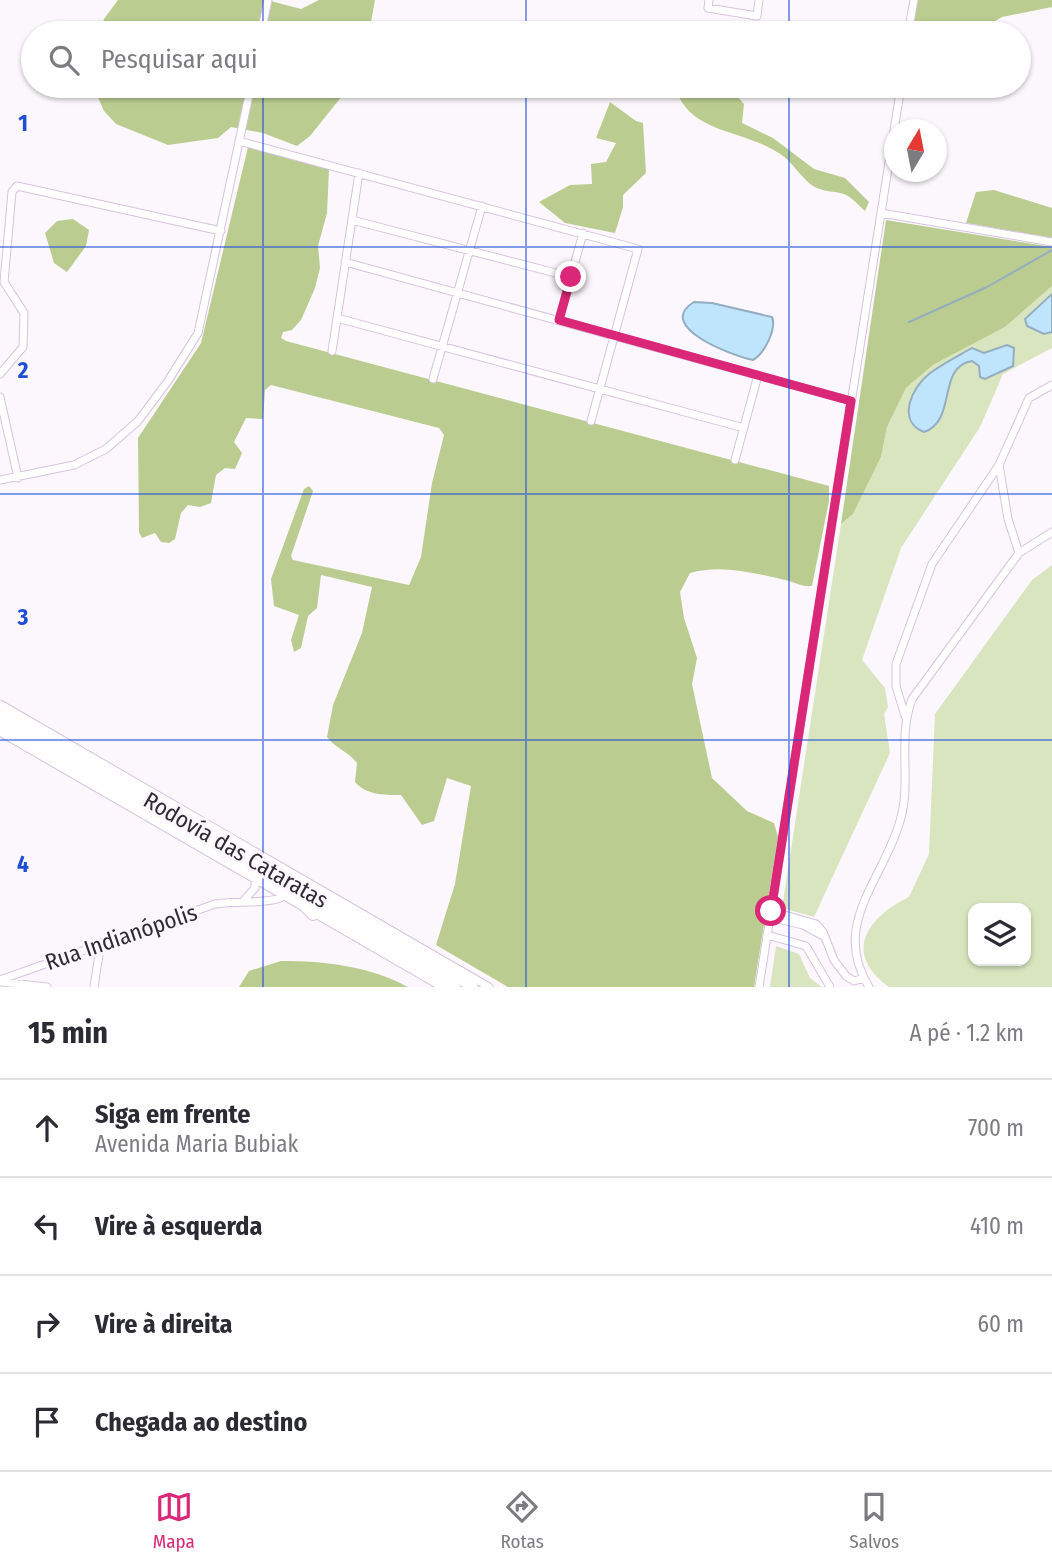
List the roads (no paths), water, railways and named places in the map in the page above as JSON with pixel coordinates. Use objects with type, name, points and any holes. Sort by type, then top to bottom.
[{"type":"highway","name":"Rodovía das Cataratas","points":[[0,713],[473,987]]},
{"type":"highway","name":"Rodovía das Cataratas","points":[[0,723],[284,893],[455,987]]},
{"type":"highway","points":[[259,863],[294,874]]},
{"type":"highway","points":[[284,893],[313,915]]},
{"type":"street","points":[[264,21],[268,0]]},
{"type":"street","points":[[709,0],[708,8],[757,16],[759,0]]},
{"type":"street","points":[[910,21],[914,0]]},
{"type":"street","points":[[0,480],[74,465],[106,449],[138,421],[168,381],[198,333],[248,98]]},
{"type":"street","points":[[759,987],[899,98]]},
{"type":"street","points":[[239,141],[638,248],[590,421]]},
{"type":"street","points":[[332,351],[359,173]]},
{"type":"street","points":[[0,374],[23,346],[24,313],[4,282],[12,192],[17,186],[221,231]]},
{"type":"street","points":[[433,379],[482,206]]},
{"type":"street","points":[[881,213],[1052,242]]},
{"type":"street","points":[[352,220],[571,277]]},
{"type":"street","points":[[559,320],[583,233]]},
{"type":"street","points":[[345,262],[851,401]]},
{"type":"street","points":[[337,318],[744,428]]},
{"type":"street","points":[[735,460],[758,375]]},
{"type":"street","points":[[869,987],[856,950],[856,922],[900,822],[905,717],[896,686],[896,664],[926,579],[942,548],[999,466],[1029,398],[1052,385]]},
{"type":"street","points":[[0,397],[18,478]]},
{"type":"street","points":[[999,466],[1008,519],[1019,553]]},
{"type":"street","points":[[905,717],[915,693],[1019,553],[1052,532]]},
{"type":"street","points":[[0,704],[489,987]]},
{"type":"street","points":[[0,732],[256,882],[284,893]]},
{"type":"street","points":[[244,900],[255,888],[256,882]]},
{"type":"street","name":"Rua Indianópolis","points":[[0,981],[101,942],[215,904],[244,900],[275,901],[284,893]]},
{"type":"street","points":[[771,914],[803,925],[825,938],[834,960],[846,976],[854,981],[864,978]]},
{"type":"street","points":[[313,915],[442,987]]},
{"type":"street","points":[[767,935],[806,946],[830,987]]},
{"type":"street","points":[[94,987],[101,942]]},
{"type":"street","points":[[0,981],[47,987]]},
{"type":"water","points":[[1052,294],[1052,332],[1044,334],[1027,326],[1025,319]]},
{"type":"water","points":[[694,302],[712,303],[772,317],[773,328],[765,347],[753,360],[702,339],[690,331],[684,321],[684,312]]},
{"type":"water","points":[[1007,345],[1014,348],[1013,366],[985,379],[980,377],[979,366],[972,361],[961,365],[950,383],[941,417],[934,426],[924,432],[915,427],[909,412],[910,404],[917,387],[929,374],[972,348],[984,353]]},
{"type":"waterway","points":[[909,322],[987,287],[1052,250]]}]
